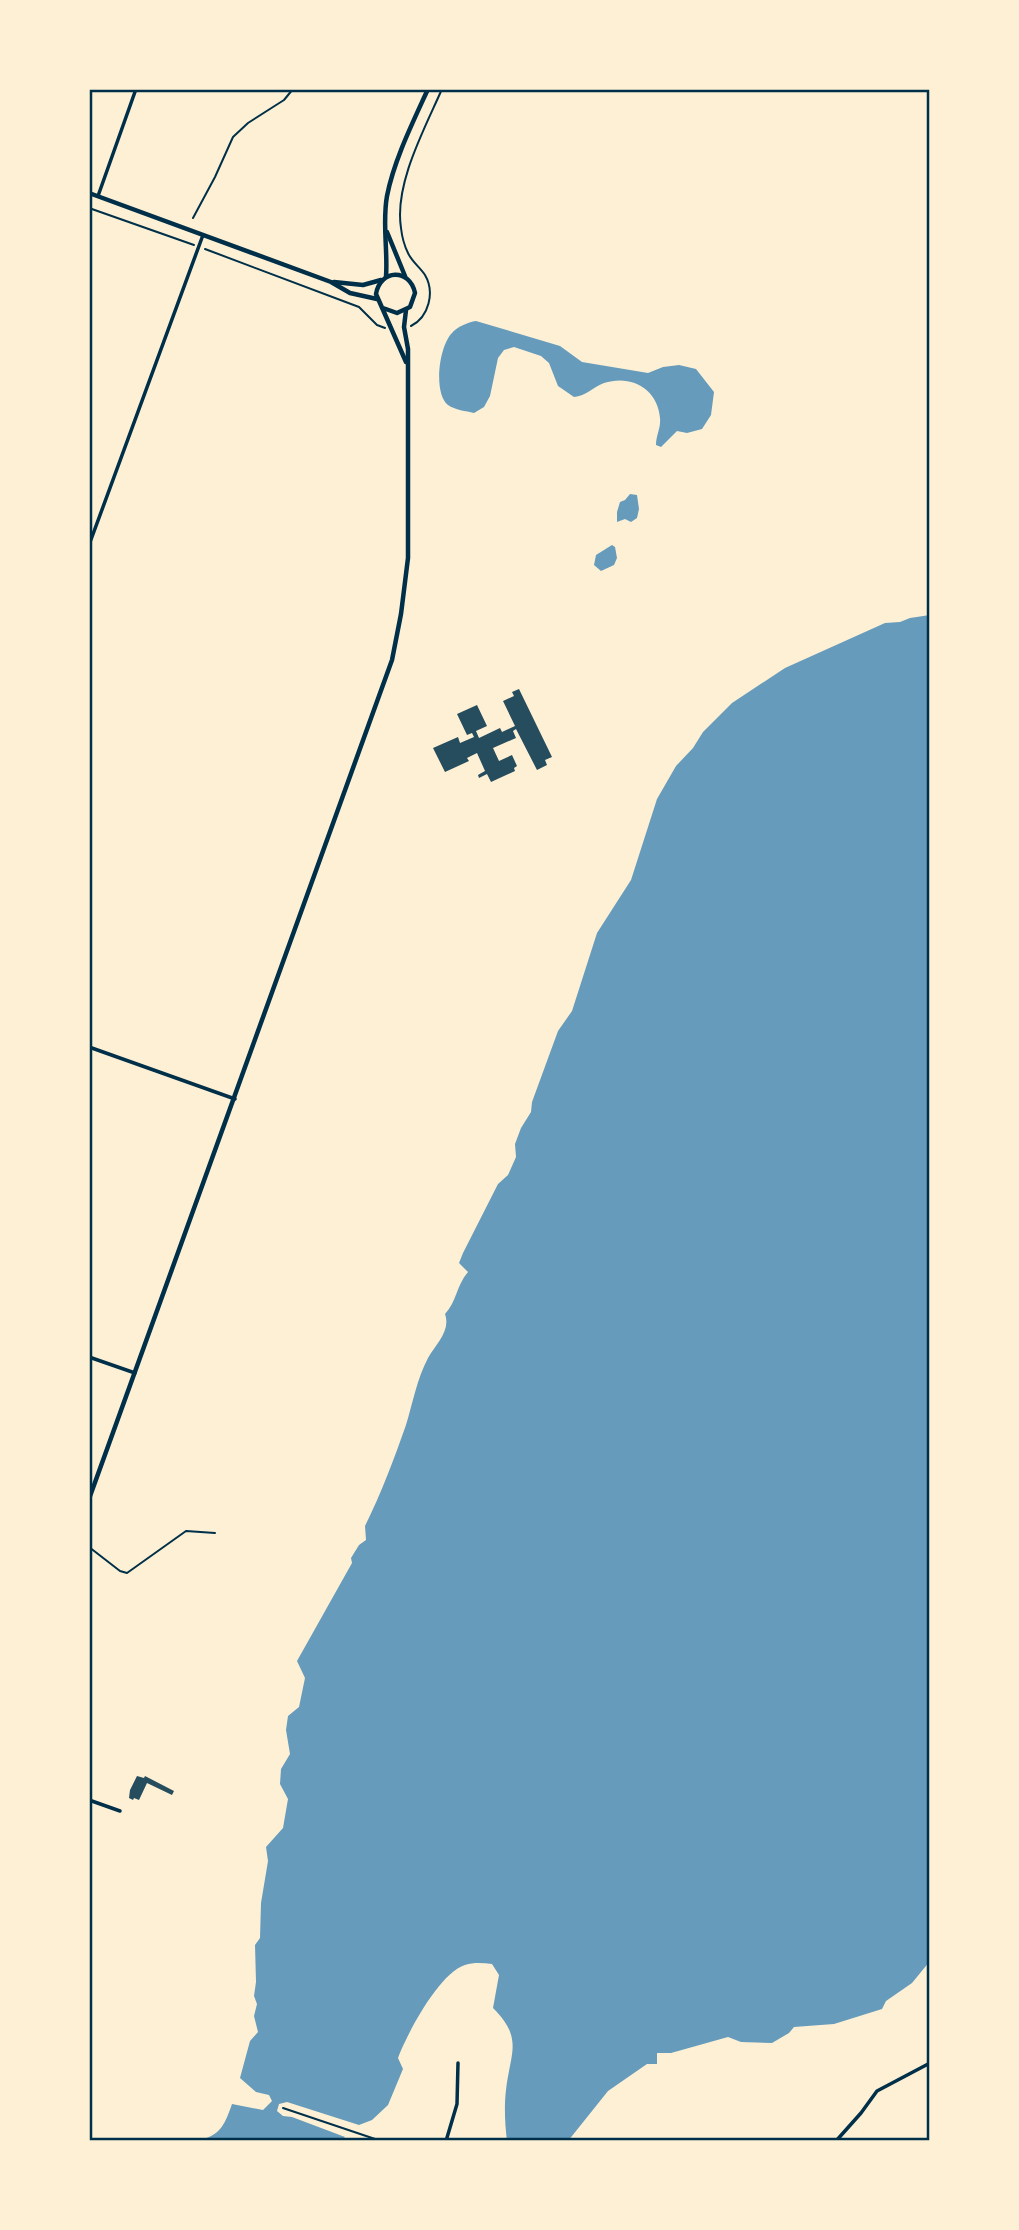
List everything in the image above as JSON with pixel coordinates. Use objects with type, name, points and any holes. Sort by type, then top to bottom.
[{"type":"street","points":[[98,197],[136,89]]},
{"type":"street","points":[[408,366],[377,299],[377,289],[384,278],[387,260],[384,244],[387,196],[428,89]]},
{"type":"street","points":[[89,193],[331,282],[350,293],[377,299]]},
{"type":"street","points":[[89,1499],[392,660],[408,558],[408,366],[404,318],[406,310],[413,303],[415,293],[413,283],[405,276],[387,229]]},
{"type":"street","points":[[89,545],[203,234]]},
{"type":"street","points":[[331,282],[363,285],[396,274],[405,276]]},
{"type":"street","points":[[383,308],[392,312],[406,310]]},
{"type":"street","points":[[89,1047],[235,1099]]},
{"type":"street","points":[[89,1357],[135,1373]]},
{"type":"street","points":[[89,1800],[120,1811]]},
{"type":"street","points":[[446,2141],[457,2104],[458,2063]]},
{"type":"street","points":[[836,2141],[877,2091],[930,2063]]},
{"type":"lane","points":[[89,1547],[120,1571],[127,1573],[186,1531],[215,1533]]},
{"type":"path","points":[[192,218],[233,137],[248,123],[284,100],[293,89]]},
{"type":"path","points":[[428,306],[429,283],[409,256],[402,239],[401,200],[414,158],[442,89]]},
{"type":"path","points":[[89,208],[359,307]]},
{"type":"path","points":[[283,2108],[381,2141]]},
{"type":"water","points":[[476,321],[560,346],[582,362],[648,373],[679,365],[696,369],[714,392],[711,415],[702,429],[687,433],[677,431],[661,447],[656,445],[660,422],[658,408],[649,392],[641,386],[633,382],[614,381],[574,397],[558,386],[549,363],[541,356],[514,347],[504,350],[498,358],[490,396],[484,407],[474,413],[454,408],[443,399],[440,391],[441,358],[447,339],[452,333],[463,325]]},
{"type":"water","points":[[630,494],[637,495],[637,518],[631,522],[625,519],[617,522],[620,502]]},
{"type":"water","points":[[612,545],[617,558],[614,565],[601,571],[594,565],[596,555]]},
{"type":"water","points":[[930,615],[930,1961],[912,1983],[886,2001],[882,2009],[834,2024],[794,2027],[772,2043],[741,2042],[728,2037],[671,2053],[657,2053],[657,2064],[647,2064],[608,2091],[568,2141],[507,2141],[505,2096],[513,2047],[509,2029],[493,2008],[499,1975],[492,1964],[468,1964],[455,1970],[425,2006],[398,2058],[403,2069],[388,2105],[372,2120],[359,2125],[287,2102],[279,2104],[277,2111],[283,2116],[345,2137],[341,2141],[192,2141],[209,2137],[219,2130],[232,2104],[263,2110],[272,2101],[269,2095],[256,2092],[240,2078],[250,2041],[258,2032],[254,2016],[257,2004],[254,1996],[255,1945],[260,1938],[261,1903],[268,1861],[266,1847],[283,1828],[288,1799],[280,1784],[281,1769],[290,1754],[286,1730],[288,1716],[299,1707],[305,1678],[297,1661],[352,1563],[351,1558],[359,1545],[366,1540],[365,1526],[397,1451],[421,1374],[444,1332],[445,1314],[468,1272],[459,1263],[498,1184],[508,1175],[516,1157],[515,1144],[531,1112],[532,1102],[558,1031],[572,1011],[597,933],[631,880],[657,799],[676,766],[693,748],[703,732],[732,703],[785,668],[885,623]]},
{"type":"building","points":[[519,689],[552,757],[545,760],[547,765],[537,770],[516,729],[513,731],[516,738],[493,748],[499,761],[512,755],[517,766],[515,771],[491,782],[487,774],[479,778],[478,775],[485,771],[477,753],[467,758],[469,761],[445,772],[433,748],[458,737],[460,743],[474,737],[472,733],[467,735],[457,714],[477,705],[487,726],[476,731],[479,738],[500,728],[502,732],[515,726],[503,701],[514,696],[512,692]]},
{"type":"building","points":[[137,1776],[145,1776],[174,1791],[172,1795],[147,1783],[139,1800],[133,1800],[129,1798],[130,1790]]}]
